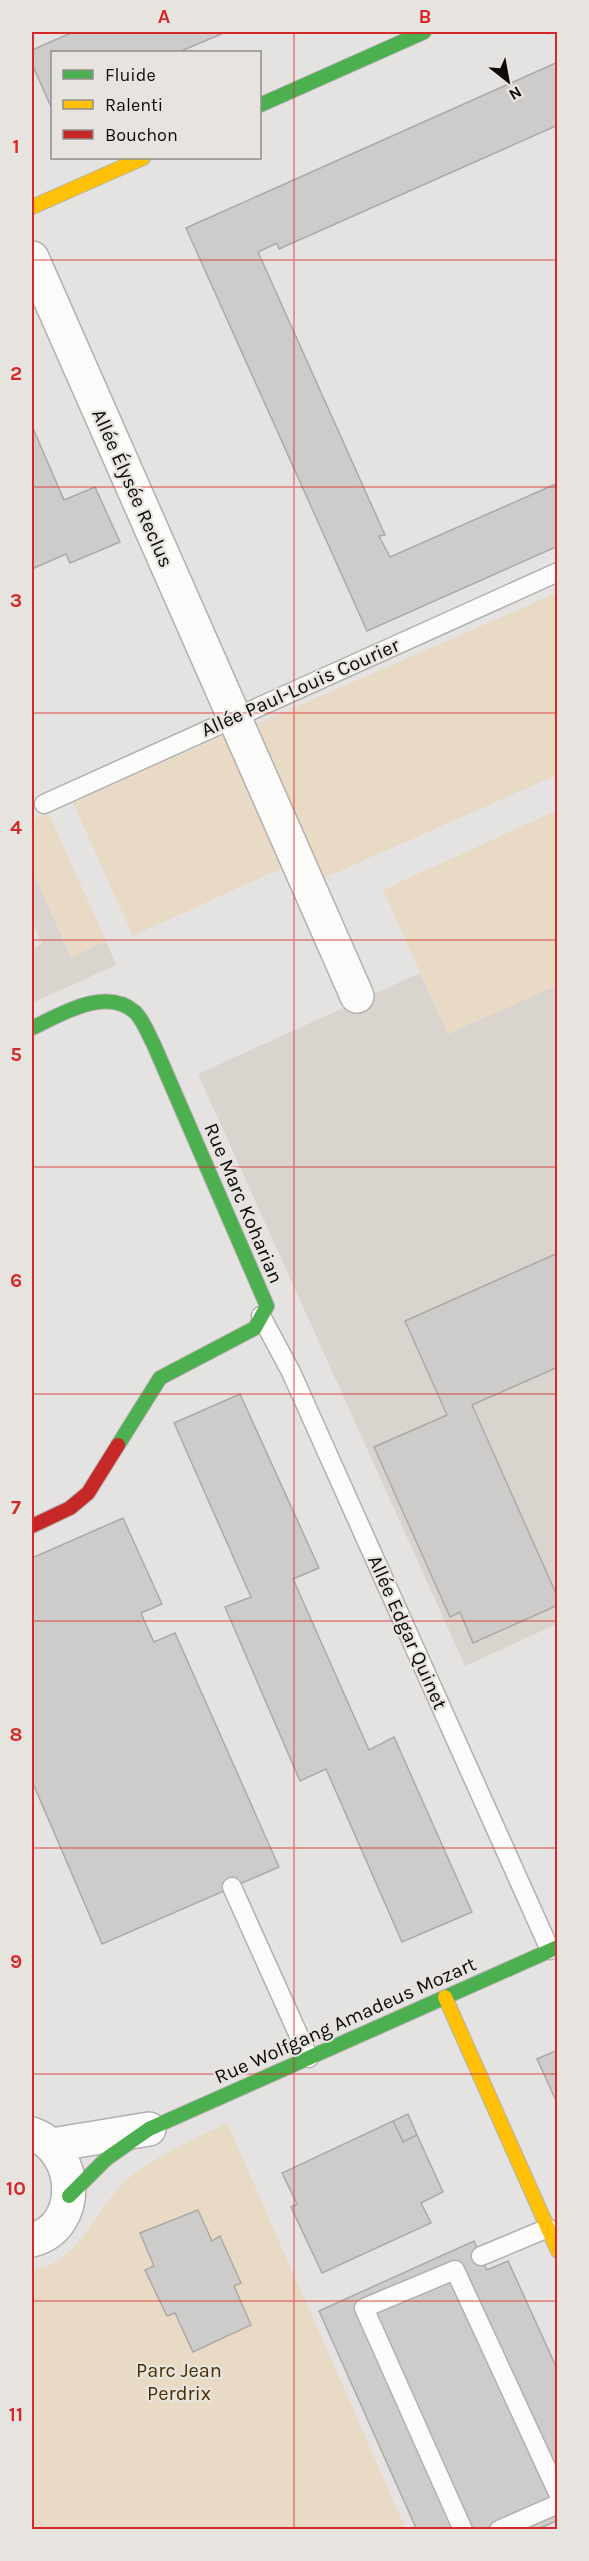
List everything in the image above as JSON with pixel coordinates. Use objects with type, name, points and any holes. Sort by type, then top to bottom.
[{"type":"street","points":[[261,105],[424,32]]},
{"type":"street","points":[[32,207],[141,159]]},
{"type":"street","name":"Allée Élysée Reclus","points":[[32,258],[357,996]]},
{"type":"street","name":"Rue Marc Koharian","points":[[32,1028],[80,1006],[105,1000],[133,1011],[154,1045],[267,1306],[261,1316]]},
{"type":"street","points":[[32,1526],[70,1508],[88,1493],[160,1378],[255,1328],[261,1316]]},
{"type":"street","name":"Rue Wolfgang Amadeus Mozart","points":[[69,2196],[106,2159],[149,2129],[554,1949]]},
{"type":"street","points":[[445,1997],[558,2251]]},
{"type":"street","points":[[41,2140],[149,2129]]},
{"type":"street","points":[[32,2240],[52,2229],[63,2214],[69,2196],[67,2168],[41,2140]]},
{"type":"lane","name":"Allée Paul-Louis Courier","points":[[44,804],[558,572]]},
{"type":"lane","name":"Allée Edgar Quinet","points":[[261,1316],[274,1336],[296,1383],[554,1949]]},
{"type":"lane","points":[[232,1887],[309,2058]]},
{"type":"lane","points":[[481,2256],[548,2228]]},
{"type":"lane","points":[[464,2529],[364,2307],[455,2270],[558,2493]]},
{"type":"lane","points":[[499,2529],[558,2504]]},
{"type":"shaded area","points":[[32,869],[71,957],[106,941],[116,965],[32,1003],[32,949],[42,944],[32,921]]},
{"type":"shaded area","points":[[420,973],[448,1034],[557,985],[557,1624],[465,1666],[198,1074]]},
{"type":"green space","points":[[556,593],[557,775],[324,878],[257,724]]},
{"type":"green space","points":[[224,735],[284,867],[133,936],[73,803]]},
{"type":"green space","points":[[557,810],[557,985],[448,1034],[383,890]]},
{"type":"green space","points":[[48,812],[106,941],[72,957],[32,869],[32,820]]},
{"type":"green space","name":"Parc Jean Perdrix","points":[[227,2123],[406,2529],[32,2529],[32,2270],[49,2265],[64,2256],[88,2230],[109,2200],[134,2174],[168,2153]]},
{"type":"building","points":[[73,32],[226,32],[181,51],[51,51],[51,107],[32,64],[32,50]]},
{"type":"building","points":[[558,62],[558,125],[279,249],[277,243],[258,252],[385,535],[379,536],[390,557],[558,483],[558,546],[367,631],[186,228]]},
{"type":"building","points":[[32,426],[64,500],[95,487],[120,542],[70,563],[66,554],[32,569]]},
{"type":"building","points":[[558,1253],[558,1367],[472,1405],[558,1598],[558,1605],[473,1643],[460,1612],[450,1617],[374,1447],[447,1415],[405,1321]]},
{"type":"building","points":[[240,1394],[319,1568],[293,1579],[369,1750],[394,1737],[472,1912],[402,1942],[326,1769],[300,1781],[225,1607],[251,1597],[174,1423]]},
{"type":"building","points":[[123,1518],[162,1604],[141,1613],[147,1627],[154,1642],[175,1633],[279,1867],[102,1944],[32,1781],[32,1558]]},
{"type":"building","points":[[558,2050],[558,2105],[537,2059]]},
{"type":"building","points":[[408,2114],[417,2135],[403,2142],[393,2121]]},
{"type":"building","points":[[393,2121],[403,2142],[417,2135],[443,2192],[421,2203],[431,2223],[322,2273],[291,2207],[297,2204],[282,2173]]},
{"type":"building","points":[[198,2210],[212,2241],[220,2236],[241,2283],[234,2286],[251,2325],[193,2352],[175,2313],[167,2316],[145,2270],[154,2266],[140,2233]]},
{"type":"building","points":[[474,2241],[487,2270],[508,2261],[558,2371],[558,2520],[536,2530],[417,2530],[319,2311]]},
{"type":"traffic: fast","points":[[261,105],[424,32]]},
{"type":"traffic: fast","points":[[32,1028],[69,1010],[97,1002],[123,1005],[135,1012],[154,1045],[267,1306],[255,1328],[160,1378],[118,1445]]},
{"type":"traffic: fast","points":[[69,2196],[106,2159],[149,2129],[558,1947]]},
{"type":"traffic: slow","points":[[32,207],[141,159]]},
{"type":"traffic: slow","points":[[445,1997],[558,2251]]},
{"type":"traffic: jam","points":[[32,1526],[70,1508],[88,1493],[118,1445]]}]
